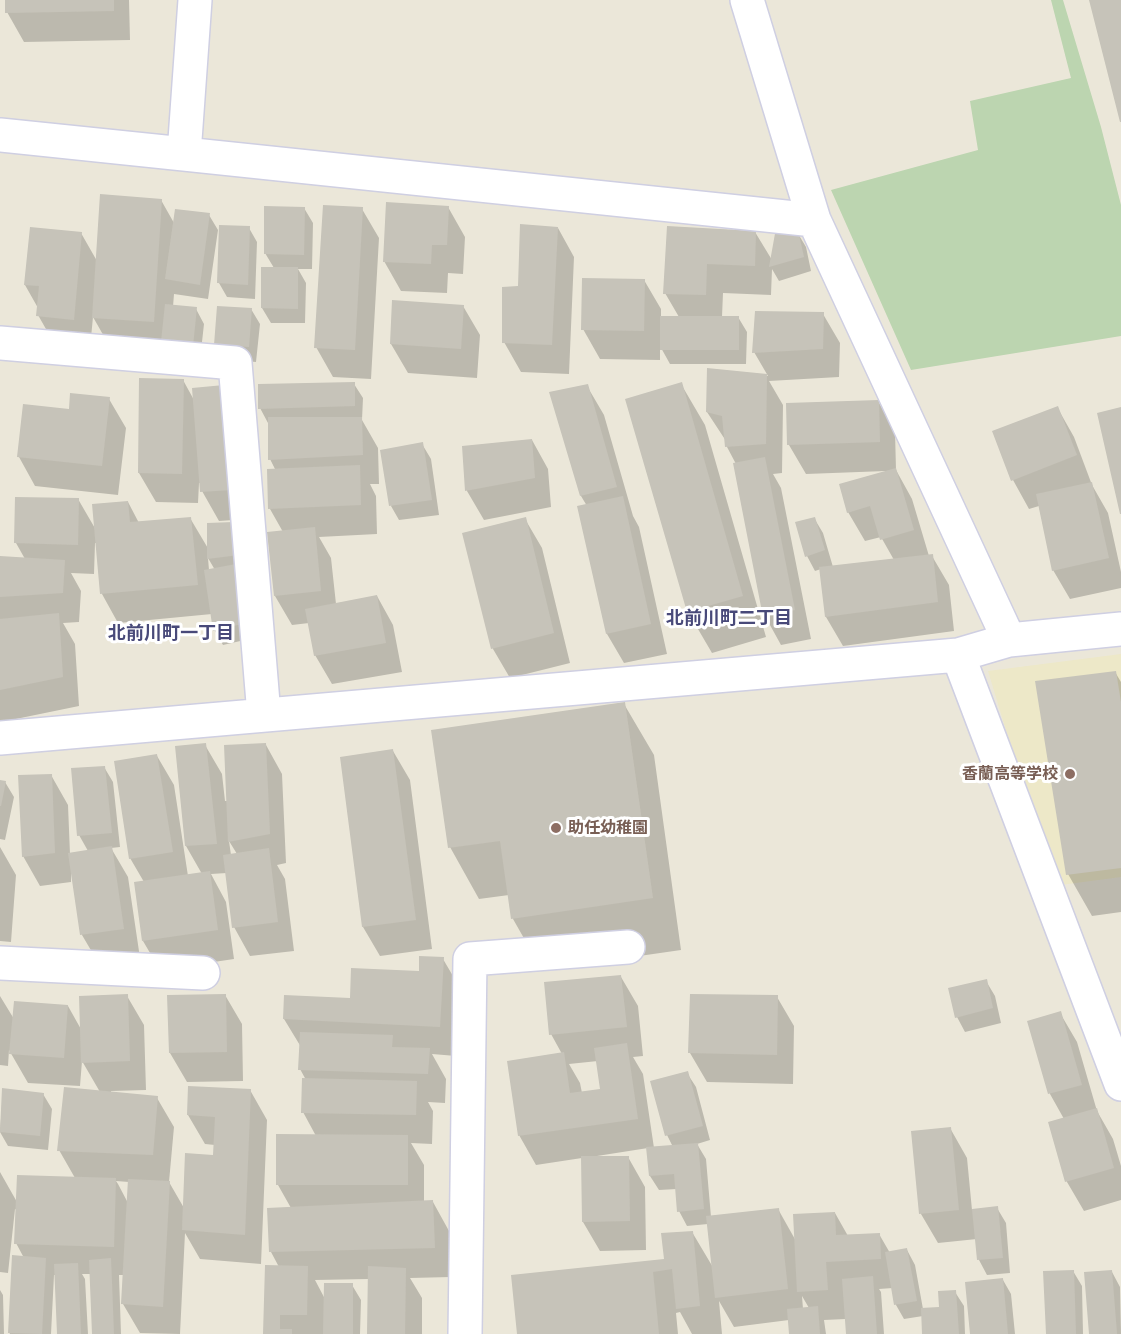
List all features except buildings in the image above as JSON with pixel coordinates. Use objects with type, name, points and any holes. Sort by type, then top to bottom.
[{"type":"street","points":[[184,154],[195,0]]},
{"type":"street","points":[[747,0],[814,220],[1009,640]]},
{"type":"street","points":[[0,135],[814,220]]},
{"type":"street","points":[[0,343],[234,363],[264,715]]},
{"type":"street","points":[[0,738],[958,655],[1009,640],[1121,629]]},
{"type":"street","points":[[958,655],[1121,1084]]},
{"type":"street","points":[[465,1334],[470,959],[628,946]]},
{"type":"street","points":[[0,963],[203,973]]},
{"type":"shaded area","name":"香蘭高等学校","points":[[1121,654],[1121,877],[1053,886],[988,671]]},
{"type":"green space","points":[[1051,0],[1063,0],[1101,127],[1121,205],[1121,336],[911,370],[831,190],[978,150],[970,101],[1071,78]]},
{"type":"place","name":"香蘭高等学校","points":[[1070,774]]},
{"type":"place","name":"助任幼稚園","points":[[556,828]]},
{"type":"district","name":"北前川町二丁目","points":[[729,619]]},
{"type":"district","name":"北前川町一丁目","points":[[171,634]]}]
